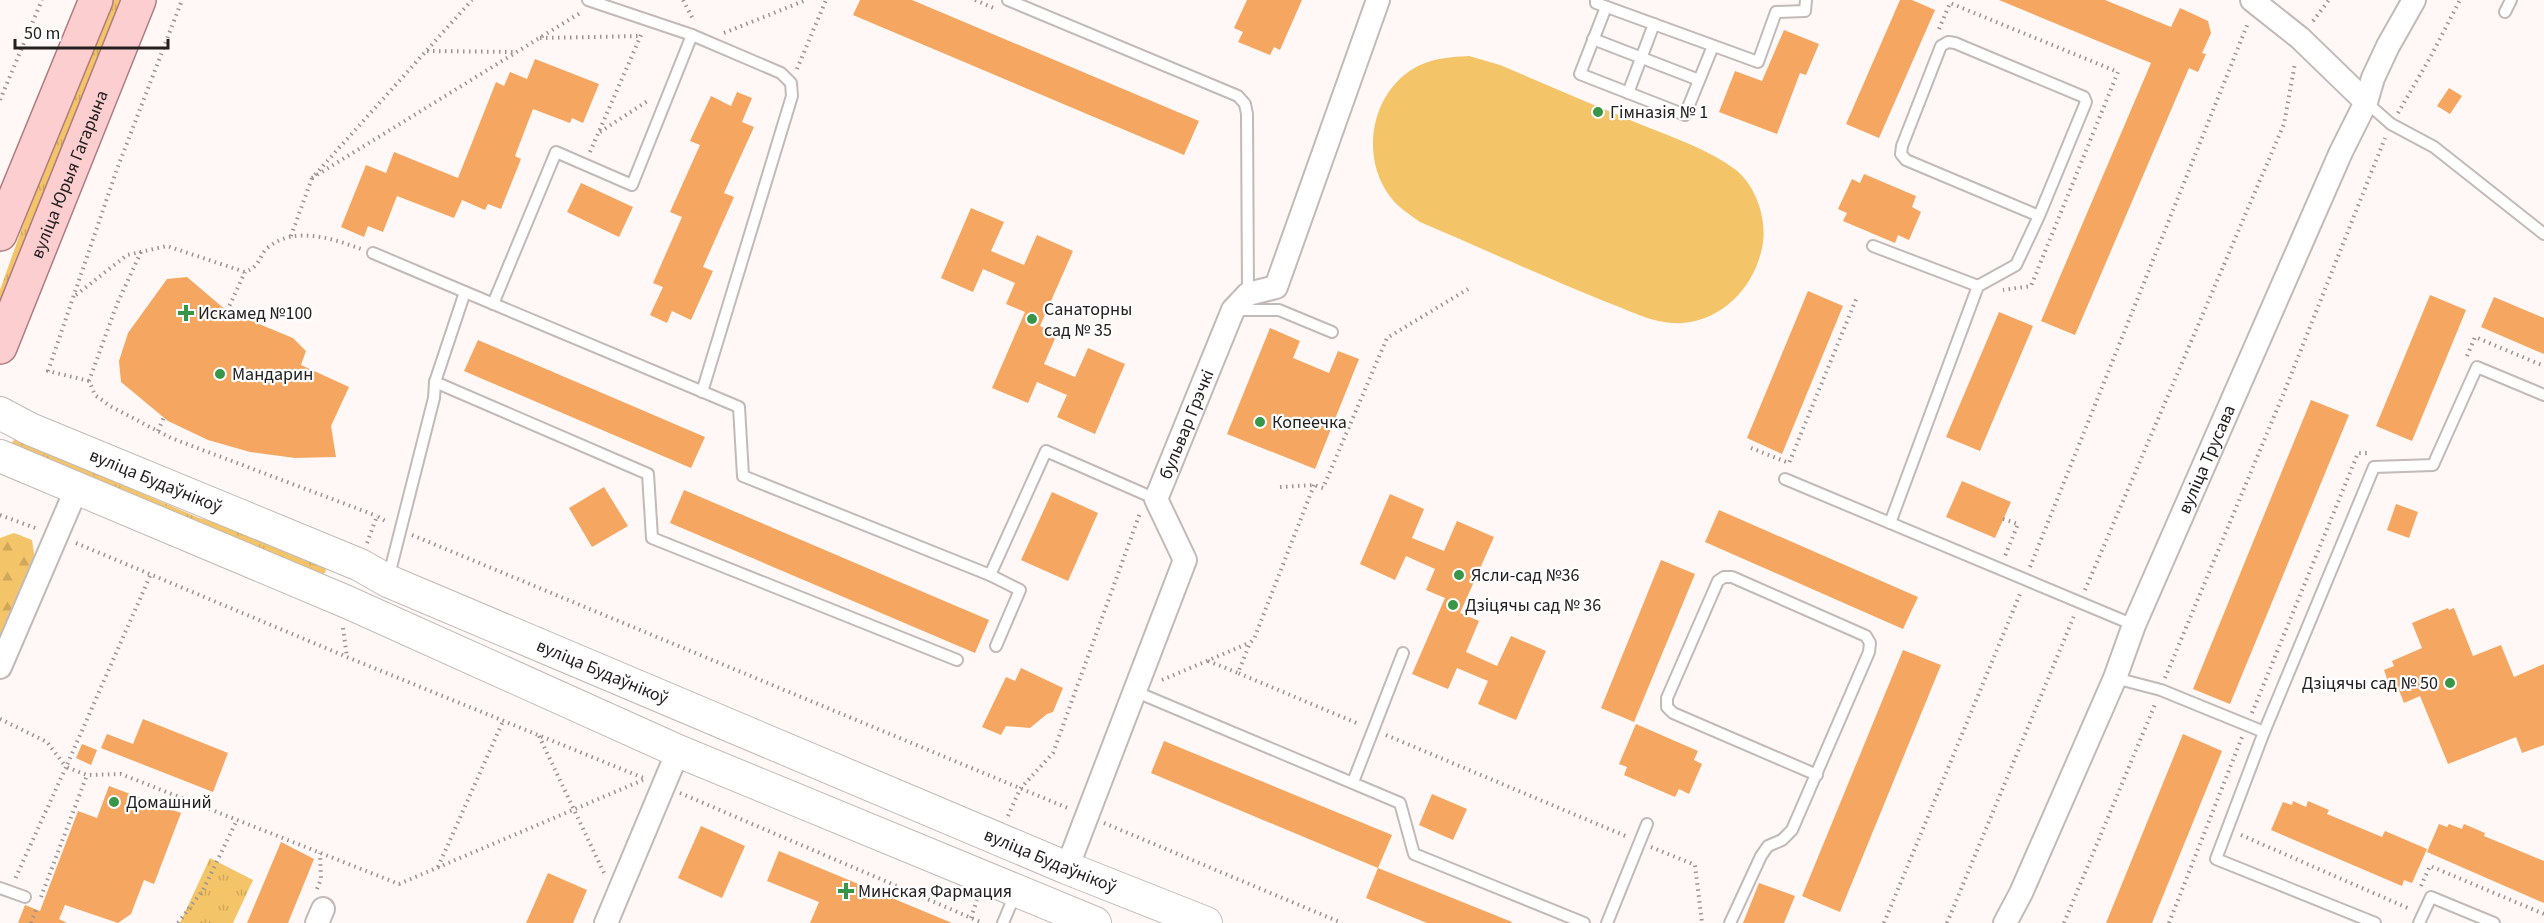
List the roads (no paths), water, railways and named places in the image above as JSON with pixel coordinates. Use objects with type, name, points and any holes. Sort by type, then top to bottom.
[{"type":"main road","points":[[0,234],[96,0]]},
{"type":"main road","name":"вуліца Юрыя Гагарына","points":[[0,347],[139,0]]},
{"type":"street","points":[[1240,302],[1276,287],[1378,0]]},
{"type":"street","name":"вуліца Трусава","points":[[2005,923],[2022,893],[2115,678],[2134,625],[2337,162],[2366,102],[2373,78],[2414,0]]},
{"type":"street","points":[[2254,2],[2300,39],[2366,102]]},
{"type":"street","name":"бульвар Грэчкі","points":[[1067,868],[1185,560],[1151,497],[1240,302]]},
{"type":"street","name":"вуліца Будаўнікоў","points":[[0,413],[30,429],[360,565],[388,581],[1067,868],[1206,923]]},
{"type":"street","name":"вуліца Будаўнікоў","points":[[0,456],[379,617],[678,752],[1095,923]]},
{"type":"street","points":[[0,667],[76,490]]},
{"type":"street","points":[[379,617],[388,581]]},
{"type":"street","points":[[606,923],[655,782],[678,752],[694,710]]},
{"type":"lane","points":[[1008,0],[1238,96],[1245,104],[1247,114],[1240,302],[1279,310],[1332,332]]},
{"type":"lane","points":[[1596,0],[1596,3],[1606,7],[1758,62],[1776,12],[1805,11],[1806,0]]},
{"type":"lane","points":[[2505,12],[2511,0]]},
{"type":"lane","points":[[592,2],[705,40],[781,73],[791,83],[792,96],[702,392]]},
{"type":"lane","points":[[1606,7],[1580,74],[1685,115],[1713,46]]},
{"type":"lane","points":[[1628,93],[1653,24]]},
{"type":"lane","points":[[493,304],[556,152],[632,185],[692,35]]},
{"type":"lane","points":[[1593,39],[1699,80]]},
{"type":"lane","points":[[1890,523],[1978,286],[2007,272],[2016,264],[2039,216],[2085,110],[2086,102],[2084,97],[1948,42],[1941,46],[1902,146],[1901,154],[1906,160],[2039,216]]},
{"type":"lane","points":[[2366,102],[2391,124],[2434,147],[2544,234]]},
{"type":"lane","points":[[1873,246],[1978,286]]},
{"type":"lane","points":[[373,253],[739,407],[743,476],[990,575],[1020,590],[996,646]]},
{"type":"lane","points":[[388,581],[399,529],[434,398],[435,382],[465,292]]},
{"type":"lane","points":[[2374,923],[2216,859],[2264,732],[2374,467],[2433,465],[2477,367],[2544,395]]},
{"type":"lane","points":[[435,382],[648,474],[652,537],[957,660]]},
{"type":"lane","points":[[990,575],[1046,451],[1151,497]]},
{"type":"lane","points":[[1785,479],[2134,625]]},
{"type":"lane","points":[[1730,923],[1761,856],[1768,846],[1782,840],[1792,830],[1817,775],[1869,652],[1870,643],[1866,636],[1732,577],[1724,577],[1718,581],[1667,698],[1667,707],[1673,713],[1817,775]]},
{"type":"lane","points":[[1353,782],[1403,653]]},
{"type":"lane","points":[[2115,678],[2161,690],[2264,732]]},
{"type":"lane","points":[[1134,692],[1400,803],[1414,854],[1584,923]]},
{"type":"lane","points":[[1607,923],[1647,824]]},
{"type":"lane","points":[[4,890],[26,897]]},
{"type":"lane","points":[[1003,923],[1016,892]]},
{"type":"lane","points":[[2419,923],[2431,897],[2494,923]]},
{"type":"place","name":"Гімназія № 1","points":[[1598,112]]},
{"type":"place","name":"Искамед №100","points":[[186,313]]},
{"type":"place","name":"Санаторны сад № 35","points":[[1032,319]]},
{"type":"place","name":"Мандарин","points":[[220,374]]},
{"type":"place","name":"Копеечка","points":[[1260,422]]},
{"type":"place","name":"Ясли-сад №36","points":[[1459,575]]},
{"type":"place","name":"Дзіцячы сад № 36","points":[[1453,605]]},
{"type":"place","name":"Дзіцячы сад № 50","points":[[2450,683]]},
{"type":"place","name":"Домашний","points":[[114,802]]},
{"type":"place","name":"Минская Фармация","points":[[846,891]]}]
